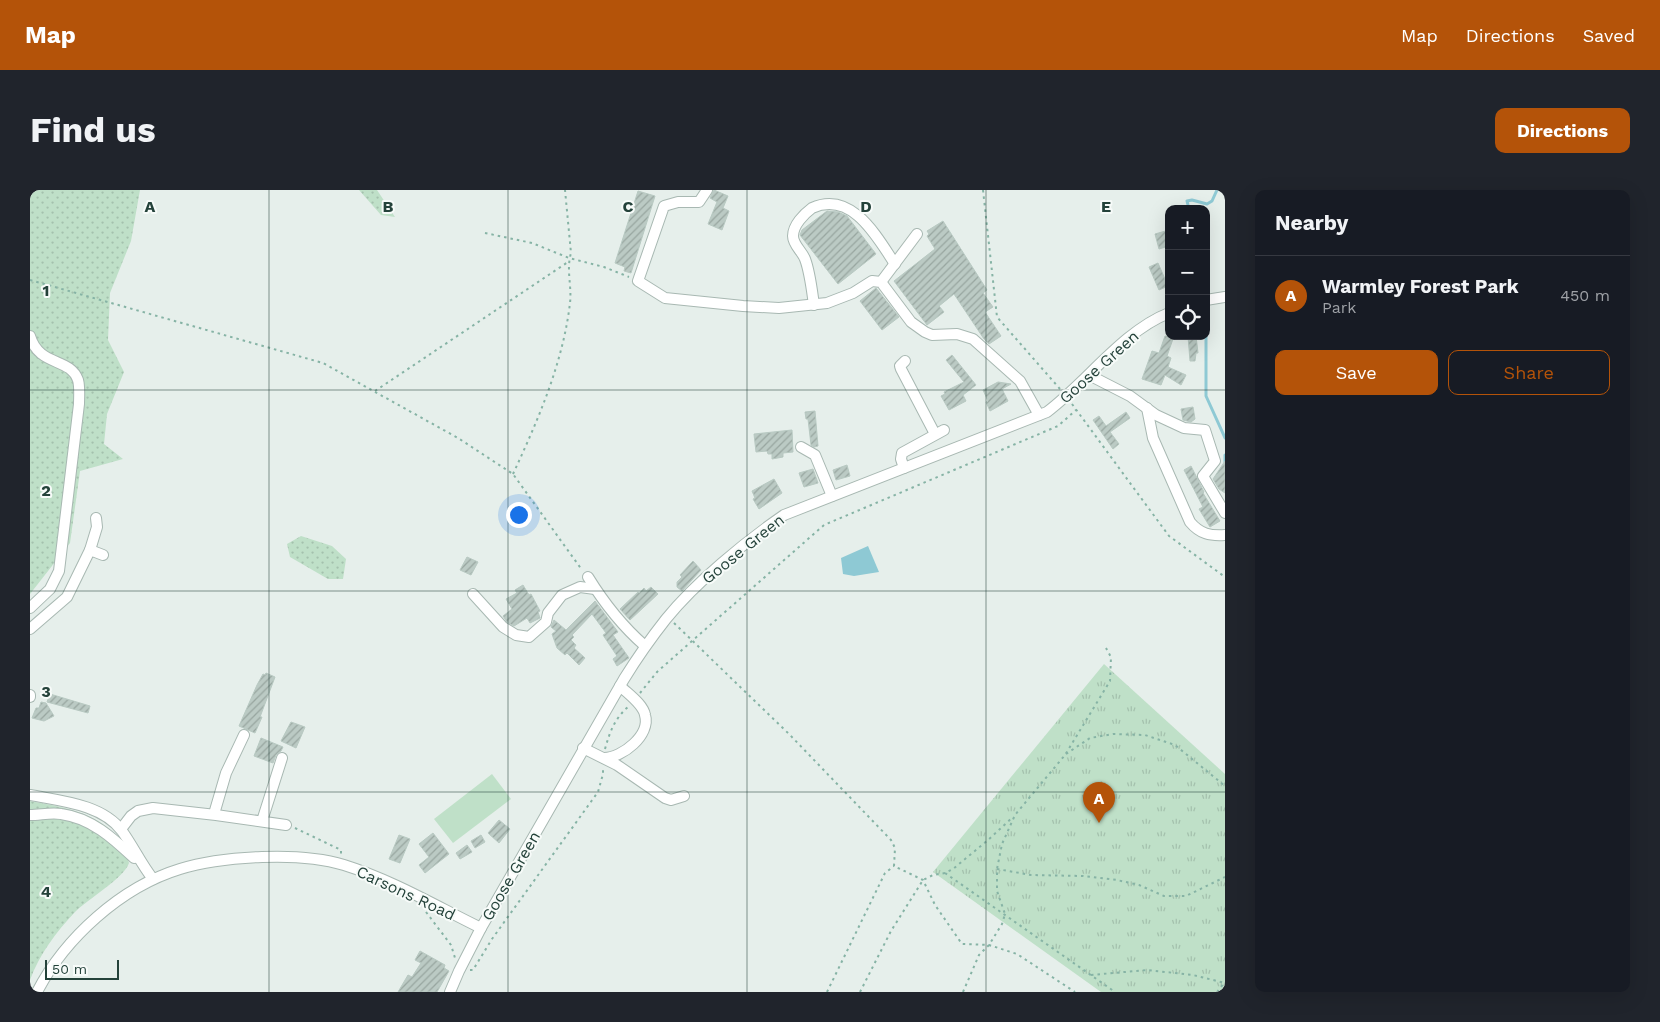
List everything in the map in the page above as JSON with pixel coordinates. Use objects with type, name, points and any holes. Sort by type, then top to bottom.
[{"type":"street","points":[[707,190],[699,202],[678,202],[664,206],[638,281],[665,298],[779,308],[814,305],[845,297],[872,281],[881,282],[918,328],[932,335],[957,334],[973,339],[1020,381],[1039,415]]},
{"type":"street","points":[[814,305],[805,259],[794,241],[793,235],[800,219],[815,206],[831,200],[837,200],[854,207],[871,228],[895,264]]},
{"type":"street","points":[[881,282],[917,234]]},
{"type":"street","points":[[1210,299],[1225,298]]},
{"type":"street","name":"Goose Green","points":[[450,992],[481,928],[620,686],[645,646],[667,617],[700,584],[756,534],[784,515],[1047,412],[1067,397],[1119,346],[1156,318],[1165,315]]},
{"type":"street","points":[[30,336],[33,347],[42,356],[58,362],[70,370],[78,380],[79,404],[59,571],[50,589],[30,608]]},
{"type":"street","points":[[904,468],[901,459],[902,453],[939,432],[901,369],[900,366],[905,362]]},
{"type":"street","points":[[1089,375],[1130,396],[1156,415],[1184,428],[1205,430],[1215,461],[1203,476],[1225,513]]},
{"type":"street","points":[[1147,408],[1153,438],[1190,522],[1196,529],[1210,536],[1225,535]]},
{"type":"street","points":[[801,447],[815,455],[832,496]]},
{"type":"street","points":[[30,629],[67,597],[90,550],[97,527],[96,518]]},
{"type":"street","points":[[90,550],[103,555]]},
{"type":"street","points":[[588,577],[627,630],[645,646]]},
{"type":"street","points":[[473,594],[503,628],[516,635],[529,637],[546,622],[548,613],[562,595],[580,587],[595,589]]},
{"type":"street","points":[[603,758],[613,758],[630,748],[641,735],[646,723],[645,713],[620,686]]},
{"type":"street","points":[[214,814],[226,773],[244,735]]},
{"type":"street","points":[[583,748],[617,765],[664,798],[671,800],[684,796]]},
{"type":"street","points":[[262,821],[282,758]]},
{"type":"street","points":[[30,795],[79,805],[104,815],[121,829],[142,865]]},
{"type":"street","points":[[121,829],[131,816],[138,811],[153,808],[286,824]]},
{"type":"street","points":[[30,815],[60,813],[81,818],[107,833],[142,865],[154,879]]},
{"type":"street","name":"Carsons Road","points":[[38,990],[62,953],[84,928],[117,902],[154,879],[180,869],[210,862],[287,856],[343,864],[375,876],[481,928]]},
{"type":"path","points":[[513,474],[535,427],[560,355],[570,302],[568,262],[570,253],[565,190]]},
{"type":"path","points":[[983,190],[996,317],[1067,397],[1169,536],[1225,577]]},
{"type":"path","points":[[485,233],[532,243],[569,258],[604,267],[638,281]]},
{"type":"path","points":[[374,392],[568,262]]},
{"type":"path","points":[[30,280],[323,363],[458,438],[513,474],[588,577]]},
{"type":"path","points":[[426,901],[426,912],[451,945],[459,971],[473,970],[492,940],[598,792],[603,774],[603,758],[611,728],[619,714],[634,700],[657,672],[824,525],[1058,426],[1076,410]]},
{"type":"path","points":[[667,617],[790,735],[892,840],[895,848],[894,866],[885,873],[827,992]]},
{"type":"path","points":[[860,992],[891,931],[924,880],[933,874],[945,873],[967,858],[1015,815],[1065,755],[1110,681],[1112,657],[1106,648]]},
{"type":"path","points":[[1065,755],[1090,738],[1113,734],[1145,735],[1175,745],[1225,786]]},
{"type":"path","points":[[963,992],[980,955],[989,945],[1002,924],[1005,914],[997,891],[997,869],[1002,844],[1015,815]]},
{"type":"path","points":[[286,824],[341,850],[343,864]]},
{"type":"path","points":[[894,866],[924,880],[935,905],[962,944],[989,945],[1017,954],[1075,992]]},
{"type":"path","points":[[997,869],[1031,875],[1082,876],[1117,880],[1139,885],[1164,896],[1186,896],[1225,877]]},
{"type":"path","points":[[945,873],[1116,992]]},
{"type":"path","points":[[1091,975],[1147,970],[1193,975],[1225,983],[1217,992]]},
{"type":"green space","points":[[30,190],[140,190],[131,241],[110,293],[108,340],[124,372],[107,414],[104,444],[123,459],[80,471],[70,543],[30,594]]},
{"type":"green space","points":[[359,190],[377,190],[395,217],[381,215]]},
{"type":"green space","points":[[301,536],[332,546],[346,559],[343,579],[328,579],[290,557],[287,544]]},
{"type":"green space","points":[[1104,664],[1225,774],[1225,992],[1101,992],[933,872]]},
{"type":"green space","points":[[492,774],[511,799],[453,843],[434,819]]},
{"type":"green space","points":[[30,801],[77,811],[103,824],[114,834],[123,847],[129,863],[120,875],[75,912],[61,928],[43,953],[30,980]]},
{"type":"water","points":[[868,546],[879,572],[854,576],[843,574],[841,558]]},
{"type":"building","points":[[714,190],[728,196],[723,208],[729,211],[722,230],[708,224],[717,202],[710,198]]},
{"type":"building","points":[[638,191],[655,196],[631,273],[624,271],[625,267],[615,263]]},
{"type":"building","points":[[827,211],[838,212],[847,216],[876,254],[838,284],[800,235],[802,230]]},
{"type":"building","points":[[943,221],[987,290],[983,293],[993,307],[985,312],[1001,336],[989,344],[954,294],[939,306],[944,312],[927,325],[894,281],[935,249],[927,236],[929,234],[927,231]]},
{"type":"building","points":[[1165,231],[1165,247],[1159,249],[1155,234]]},
{"type":"building","points":[[1158,263],[1165,279],[1165,287],[1159,290],[1149,267]]},
{"type":"building","points":[[876,288],[899,317],[882,330],[860,301]]},
{"type":"building","points":[[1165,336],[1165,340],[1173,340],[1167,356],[1171,358],[1168,367],[1186,375],[1181,385],[1165,375],[1161,385],[1142,379],[1152,351],[1159,353]]},
{"type":"building","points":[[1188,340],[1196,340],[1198,353],[1196,353],[1195,361],[1190,361]]},
{"type":"building","points":[[952,355],[976,385],[963,395],[966,401],[949,410],[941,396],[945,394],[944,392],[964,382],[946,360]]},
{"type":"building","points":[[998,382],[1011,384],[1002,389],[1008,401],[990,411],[983,390]]},
{"type":"building","points":[[1193,407],[1195,419],[1191,422],[1183,420],[1181,409]]},
{"type":"building","points":[[815,411],[818,446],[814,447],[811,445],[808,419],[806,419],[805,412]]},
{"type":"building","points":[[1126,412],[1130,418],[1110,432],[1119,444],[1113,449],[1093,420],[1099,416],[1106,426]]},
{"type":"building","points":[[792,430],[793,452],[783,453],[783,457],[772,459],[772,454],[768,454],[767,451],[756,452],[754,434]]},
{"type":"building","points":[[1225,461],[1225,493],[1219,489],[1213,479]]},
{"type":"building","points":[[847,465],[850,476],[836,480],[833,470]]},
{"type":"building","points":[[1191,466],[1203,493],[1220,521],[1210,527],[1199,509],[1203,507],[1184,470]]},
{"type":"building","points":[[813,469],[818,483],[804,487],[799,473]]},
{"type":"building","points":[[774,479],[782,493],[759,509],[753,499],[755,498],[752,491]]},
{"type":"building","points":[[467,557],[478,562],[471,575],[460,570]]},
{"type":"building","points":[[693,561],[701,570],[682,591],[677,587],[677,582],[682,577],[680,575]]},
{"type":"building","points":[[523,585],[529,595],[531,594],[540,611],[538,612],[540,618],[530,623],[527,618],[514,626],[507,622],[503,616],[512,609],[506,599],[517,593],[515,590]]},
{"type":"building","points":[[651,587],[658,594],[630,620],[620,609],[638,592],[644,588],[646,591]]},
{"type":"building","points":[[595,601],[618,632],[613,635],[629,658],[617,666],[613,659],[617,656],[603,635],[606,633],[592,614],[572,635],[574,637],[571,640],[576,645],[574,648],[585,658],[579,665],[567,653],[565,655],[557,648],[552,634],[556,631],[551,627],[554,620],[566,630]]},
{"type":"building","points":[[266,673],[275,677],[255,733],[239,726],[257,685],[263,674],[265,675]]},
{"type":"building","points":[[50,694],[90,706],[88,713],[47,702]]},
{"type":"building","points":[[41,702],[46,703],[54,716],[44,721],[32,718]]},
{"type":"building","points":[[291,722],[305,727],[296,748],[281,741]]},
{"type":"building","points":[[261,738],[283,747],[276,755],[273,763],[254,756]]},
{"type":"building","points":[[499,820],[510,829],[499,843],[488,833]]},
{"type":"building","points":[[433,833],[449,854],[425,873],[419,865],[429,857],[419,844]]},
{"type":"building","points":[[399,835],[410,839],[400,863],[389,859]]},
{"type":"building","points":[[481,835],[485,842],[475,848],[471,841]]},
{"type":"building","points":[[467,845],[472,852],[460,859],[456,853]]},
{"type":"building","points":[[420,951],[445,965],[444,968],[449,971],[437,992],[398,992],[408,975],[412,977],[421,963],[415,960]]},
{"type":"waterway","points":[[1188,205],[1187,201],[1192,200],[1207,204],[1212,201],[1217,190]]},
{"type":"waterway","points":[[1206,295],[1206,396],[1225,438]]},
{"type":"waterway","points":[[1225,455],[1225,462]]},
{"type":"place","name":"Warmley Forest Park","points":[[1099,823]]}]
